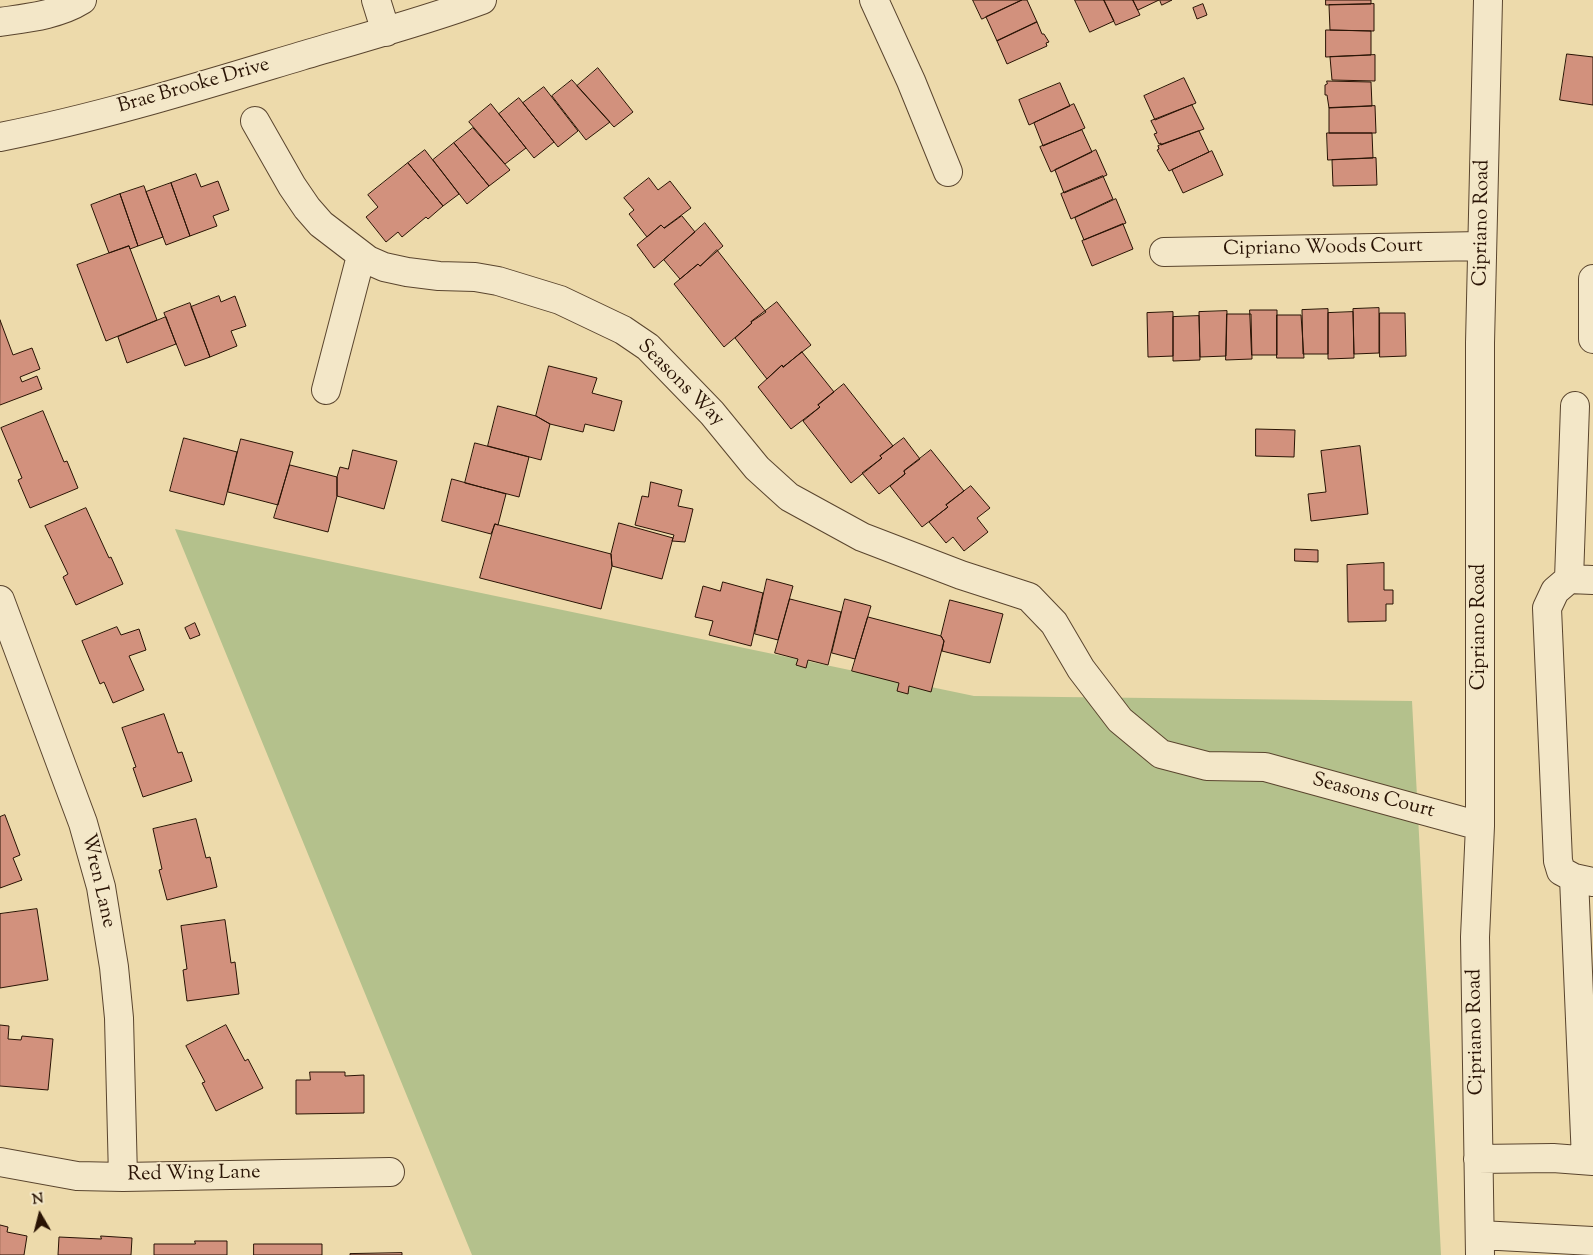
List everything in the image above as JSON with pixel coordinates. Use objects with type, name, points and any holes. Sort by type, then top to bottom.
[{"type":"street","points":[[0,22],[39,16],[82,0]]},
{"type":"street","points":[[376,0],[386,32]]},
{"type":"street","name":"Brae Brooke Drive","points":[[0,137],[100,114],[386,32],[482,0]]},
{"type":"street","points":[[874,0],[911,81],[948,172]]},
{"type":"street","name":"Cipriano Road","points":[[1480,1245],[1475,936],[1480,826],[1482,246],[1488,0]]},
{"type":"street","name":"Seasons Way","points":[[254,122],[307,208],[321,224],[361,256],[384,267],[407,272],[440,276],[475,277],[498,281],[560,300],[623,330],[648,347],[712,413],[757,468],[789,496],[862,537],[961,575],[1029,597],[1054,622],[1081,669],[1120,720],[1161,754],[1207,766],[1265,767]]},
{"type":"street","name":"Cipriano Woods Court","points":[[1164,252],[1482,246]]},
{"type":"street","points":[[326,390],[361,256]]},
{"type":"street","points":[[1592,279],[1593,339]]},
{"type":"street","points":[[1478,1159],[1553,1158],[1589,1161],[1584,880],[1561,871],[1558,861],[1547,608],[1555,591],[1581,580],[1575,406]]},
{"type":"street","name":"Wren Lane","points":[[0,600],[83,823],[101,887],[114,966],[119,1018],[123,1177]]},
{"type":"street","name":"Seasons Court","points":[[1265,767],[1480,826]]},
{"type":"street","name":"Red Wing Lane","points":[[0,1162],[77,1176],[123,1177],[390,1172]]},
{"type":"street","points":[[1480,1245],[1593,1241]]},
{"type":"green space","points":[[175,529],[974,696],[1412,701],[1441,1255],[472,1255]]},
{"type":"building","points":[[973,0],[1022,0],[982,19]]},
{"type":"building","points":[[1022,0],[1027,0],[1037,22],[997,41],[986,17]]},
{"type":"building","points":[[1075,0],[1104,0],[1114,21],[1090,32]]},
{"type":"building","points":[[1104,0],[1133,0],[1140,15],[1116,25]]},
{"type":"building","points":[[1133,0],[1159,0],[1138,10]]},
{"type":"building","points":[[1160,0],[1172,0],[1162,5]]},
{"type":"building","points":[[1326,0],[1371,0],[1371,4],[1326,5]]},
{"type":"building","points":[[1203,4],[1207,15],[1197,19],[1193,8]]},
{"type":"building","points":[[1374,4],[1374,31],[1330,30],[1329,5]]},
{"type":"building","points":[[1037,22],[1042,34],[1044,34],[1049,42],[1046,43],[1047,46],[1007,64],[997,41]]},
{"type":"building","points":[[1326,30],[1371,31],[1371,55],[1326,57]]},
{"type":"building","points":[[1567,54],[1593,57],[1593,105],[1560,100]]},
{"type":"building","points":[[1375,55],[1375,81],[1332,80],[1330,57]]},
{"type":"building","points":[[598,68],[633,112],[614,127],[577,86]]},
{"type":"building","points":[[1184,78],[1196,103],[1155,120],[1144,96]]},
{"type":"building","points":[[572,80],[610,122],[586,140],[552,96]]},
{"type":"building","points":[[1327,81],[1371,82],[1372,106],[1329,108],[1327,95],[1325,95]]},
{"type":"building","points":[[1060,83],[1070,106],[1029,125],[1019,100]]},
{"type":"building","points":[[544,87],[578,131],[558,147],[523,103]]},
{"type":"building","points":[[519,98],[554,142],[534,158],[499,114]]},
{"type":"building","points":[[491,104],[526,148],[505,164],[469,122]]},
{"type":"building","points":[[1074,104],[1085,128],[1043,146],[1034,123]]},
{"type":"building","points":[[1192,105],[1204,129],[1161,145],[1161,143],[1159,144],[1154,134],[1157,133],[1151,121]]},
{"type":"building","points":[[1375,106],[1376,133],[1329,133],[1329,108]]},
{"type":"building","points":[[473,128],[510,170],[489,186],[454,143]]},
{"type":"building","points":[[1082,130],[1092,152],[1051,172],[1040,147]]},
{"type":"building","points":[[1199,131],[1209,152],[1169,171],[1157,150],[1159,149],[1158,146]]},
{"type":"building","points":[[1327,133],[1372,133],[1373,158],[1328,160]]},
{"type":"building","points":[[454,143],[489,186],[467,204],[433,160]]},
{"type":"building","points":[[425,150],[459,194],[443,206],[408,163]]},
{"type":"building","points":[[1096,150],[1107,175],[1064,193],[1055,170]]},
{"type":"building","points":[[1212,151],[1223,175],[1183,193],[1172,170]]},
{"type":"building","points":[[1376,158],[1377,185],[1333,186],[1332,160]]},
{"type":"building","points":[[408,163],[443,206],[402,237],[398,232],[386,242],[366,217],[378,207],[368,195]]},
{"type":"building","points":[[196,174],[201,187],[218,181],[229,210],[213,216],[217,226],[190,236],[171,183]]},
{"type":"building","points":[[1103,176],[1113,199],[1071,219],[1061,194]]},
{"type":"building","points":[[649,178],[658,190],[670,181],[691,208],[664,228],[661,225],[647,237],[629,214],[634,210],[624,198]]},
{"type":"building","points":[[171,183],[190,236],[166,245],[146,192]]},
{"type":"building","points":[[144,186],[163,237],[138,246],[120,194]]},
{"type":"building","points":[[120,194],[138,246],[130,249],[129,246],[109,253],[91,205]]},
{"type":"building","points":[[1116,199],[1126,223],[1084,240],[1075,218]]},
{"type":"building","points":[[682,216],[695,232],[654,268],[637,245],[661,225],[664,228]]},
{"type":"building","points":[[705,223],[723,246],[700,266],[698,264],[680,279],[664,260]]},
{"type":"building","points":[[1123,224],[1133,249],[1092,266],[1082,241]]},
{"type":"building","points":[[129,246],[157,320],[106,341],[77,265]]},
{"type":"building","points":[[717,250],[766,312],[751,322],[724,347],[674,284],[698,264],[700,266]]},
{"type":"building","points":[[219,296],[221,302],[235,296],[246,326],[231,331],[237,346],[210,357],[191,307]]},
{"type":"building","points":[[777,302],[811,345],[783,367],[782,365],[767,379],[735,338],[751,322]]},
{"type":"building","points":[[190,303],[210,357],[185,366],[164,313]]},
{"type":"building","points":[[1379,308],[1379,353],[1354,354],[1353,309]]},
{"type":"building","points":[[1328,309],[1328,354],[1303,354],[1302,310]]},
{"type":"building","points":[[1250,310],[1277,310],[1277,355],[1252,355]]},
{"type":"building","points":[[1227,311],[1226,356],[1200,357],[1199,312]]},
{"type":"building","points":[[1173,312],[1173,356],[1148,357],[1147,313]]},
{"type":"building","points":[[1353,312],[1354,358],[1328,359],[1328,313]]},
{"type":"building","points":[[1380,313],[1405,313],[1406,356],[1380,357]]},
{"type":"building","points":[[1227,314],[1251,314],[1252,359],[1226,360]]},
{"type":"building","points":[[1277,315],[1301,315],[1304,358],[1277,358]]},
{"type":"building","points":[[1199,316],[1200,360],[1173,361],[1173,317]]},
{"type":"building","points":[[166,317],[176,344],[127,363],[118,337]]},
{"type":"building","points":[[0,320],[13,355],[32,348],[40,369],[20,377],[22,382],[37,376],[42,389],[0,405]]},
{"type":"building","points":[[802,352],[834,392],[818,405],[820,407],[791,429],[758,387],[782,365],[783,367]]},
{"type":"building","points":[[549,366],[597,378],[592,393],[622,401],[614,431],[585,424],[583,432],[550,424],[536,416]]},
{"type":"building","points":[[844,384],[893,446],[880,456],[882,458],[851,483],[803,421],[820,407],[818,405]]},
{"type":"building","points":[[498,406],[536,416],[550,424],[541,460],[488,446]]},
{"type":"building","points":[[43,411],[64,462],[67,461],[78,488],[30,508],[18,480],[22,478],[1,428]]},
{"type":"building","points":[[1256,429],[1295,430],[1294,457],[1256,456]]},
{"type":"building","points":[[184,438],[237,452],[224,505],[170,491]]},
{"type":"building","points":[[904,438],[920,459],[904,471],[905,474],[879,494],[862,473],[882,458],[880,456]]},
{"type":"building","points":[[241,439],[293,452],[278,505],[228,492]]},
{"type":"building","points":[[475,443],[529,457],[519,497],[465,483]]},
{"type":"building","points":[[1360,446],[1368,514],[1311,521],[1308,494],[1326,492],[1321,451]]},
{"type":"building","points":[[353,450],[397,461],[384,509],[337,496],[337,477],[340,467],[348,469]]},
{"type":"building","points":[[931,450],[964,491],[946,505],[948,507],[922,527],[890,486],[905,474],[904,471]]},
{"type":"building","points":[[290,465],[337,477],[337,496],[328,532],[274,518]]},
{"type":"building","points":[[452,479],[506,494],[498,525],[495,524],[491,534],[442,521]]},
{"type":"building","points":[[651,482],[682,490],[678,506],[693,509],[685,542],[672,541],[674,535],[635,525],[642,496],[648,497]]},
{"type":"building","points":[[971,486],[990,508],[977,518],[988,532],[964,551],[953,537],[946,543],[929,522],[948,507],[946,505]]},
{"type":"building","points":[[86,508],[123,584],[76,605],[63,577],[68,574],[45,526]]},
{"type":"building","points":[[619,523],[673,538],[662,579],[612,566],[611,554]]},
{"type":"building","points":[[495,524],[611,554],[612,566],[601,609],[480,578]]},
{"type":"building","points":[[1295,549],[1318,550],[1318,562],[1295,561]]},
{"type":"building","points":[[1384,563],[1384,590],[1393,590],[1393,604],[1386,604],[1386,621],[1348,622],[1347,565]]},
{"type":"building","points":[[767,579],[793,586],[778,640],[755,634]]},
{"type":"building","points":[[723,582],[763,593],[751,646],[709,635],[713,621],[695,617],[703,586],[720,591]]},
{"type":"building","points":[[790,599],[841,612],[828,665],[808,660],[806,668],[796,665],[798,659],[775,653]]},
{"type":"building","points":[[845,599],[871,606],[855,659],[832,653]]},
{"type":"building","points":[[950,600],[1003,614],[990,663],[942,651],[944,641],[941,636]]},
{"type":"building","points":[[868,617],[941,636],[944,641],[931,692],[909,686],[908,694],[897,691],[899,683],[852,671]]},
{"type":"building","points":[[195,623],[200,635],[190,639],[185,628]]},
{"type":"building","points":[[117,627],[121,635],[139,629],[146,650],[129,656],[144,690],[113,703],[104,682],[100,684],[82,641]]},
{"type":"building","points":[[164,714],[178,753],[182,752],[192,781],[143,797],[133,768],[136,767],[122,728]]},
{"type":"building","points":[[5,815],[20,855],[13,858],[22,880],[0,888],[0,817]]},
{"type":"building","points":[[196,819],[206,858],[210,857],[217,887],[167,900],[159,870],[162,869],[153,829]]},
{"type":"building","points":[[37,909],[48,980],[0,988],[0,914]]},
{"type":"building","points":[[225,920],[231,963],[235,962],[239,994],[187,1001],[183,970],[187,969],[181,926]]},
{"type":"building","points":[[0,1025],[9,1026],[8,1039],[21,1040],[22,1036],[53,1039],[48,1090],[0,1086]]},
{"type":"building","points":[[226,1025],[245,1061],[248,1059],[263,1088],[216,1111],[202,1083],[205,1082],[186,1046]]},
{"type":"building","points":[[310,1072],[345,1072],[345,1076],[364,1075],[364,1113],[296,1114],[296,1080],[310,1080]]},
{"type":"building","points":[[0,1225],[8,1227],[7,1232],[27,1236],[24,1255],[0,1255]]},
{"type":"building","points":[[101,1236],[132,1238],[131,1255],[58,1255],[59,1237],[101,1239]]},
{"type":"building","points":[[195,1241],[227,1241],[227,1255],[154,1255],[154,1244],[195,1244]]},
{"type":"building","points":[[254,1244],[322,1244],[322,1255],[254,1255]]},
{"type":"building","points":[[402,1253],[402,1255],[350,1255],[350,1254]]}]
